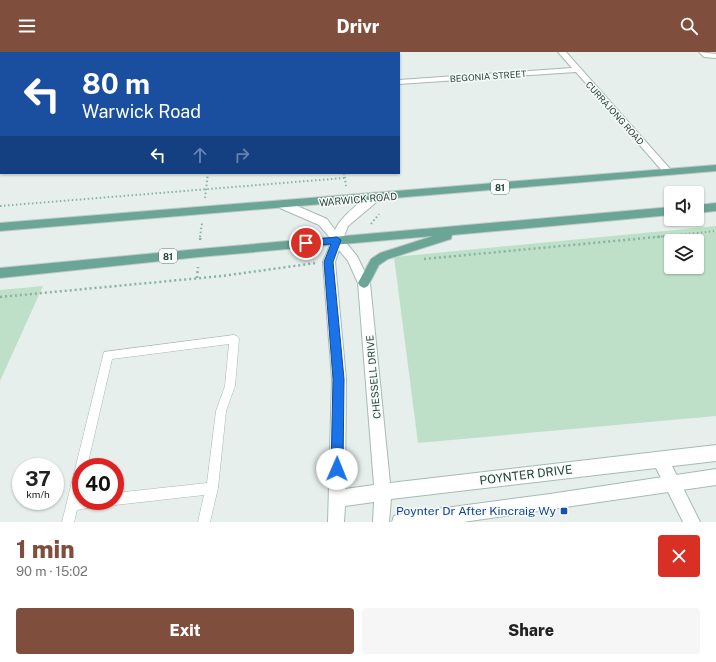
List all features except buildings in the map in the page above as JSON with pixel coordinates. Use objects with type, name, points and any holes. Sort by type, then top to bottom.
[{"type":"main road","name":"WARWICK ROAD","points":[[0,228],[716,168]]},
{"type":"main road","points":[[704,208],[716,207]]},
{"type":"main road","name":"81","points":[[0,273],[337,240],[664,212]]},
{"type":"main road","points":[[364,283],[375,262],[384,256],[465,229]]},
{"type":"street","name":"CURRAJONG ROAD","points":[[562,52],[668,172]]},
{"type":"street","points":[[703,52],[707,55],[716,56]]},
{"type":"street","name":"BEGONIA STREET","points":[[400,82],[577,70]]},
{"type":"street","points":[[336,522],[338,379],[329,262],[343,224],[376,197]]},
{"type":"street","name":"CHESSELL DRIVE","points":[[284,205],[323,222],[353,258],[364,283],[383,492],[381,522]]},
{"type":"street","points":[[0,269],[20,271]]},
{"type":"street","name":"POYNTER DRIVE","points":[[336,499],[383,492],[716,453]]},
{"type":"street","points":[[660,460],[692,522]]},
{"type":"street","points":[[400,522],[550,502],[716,477]]},
{"type":"lane","points":[[83,458],[108,355],[234,339],[230,386],[221,411],[212,488],[204,522]]},
{"type":"lane","points":[[124,498],[212,488]]},
{"type":"lane","points":[[68,522],[72,504]]},
{"type":"path","points":[[197,278],[208,174]]},
{"type":"path","points":[[0,206],[344,178],[344,174]]},
{"type":"path","points":[[423,259],[716,231]]},
{"type":"path","points":[[0,297],[197,278],[329,262]]},
{"type":"green space","points":[[716,226],[716,416],[418,443],[394,257]]},
{"type":"green space","points":[[43,286],[0,381],[0,290]]},
{"type":"place","name":"Poynter Dr After Kincraig Wy","points":[[564,511]]},
{"type":"route","points":[[306,243],[337,240],[329,262],[338,379],[337,469]]}]
